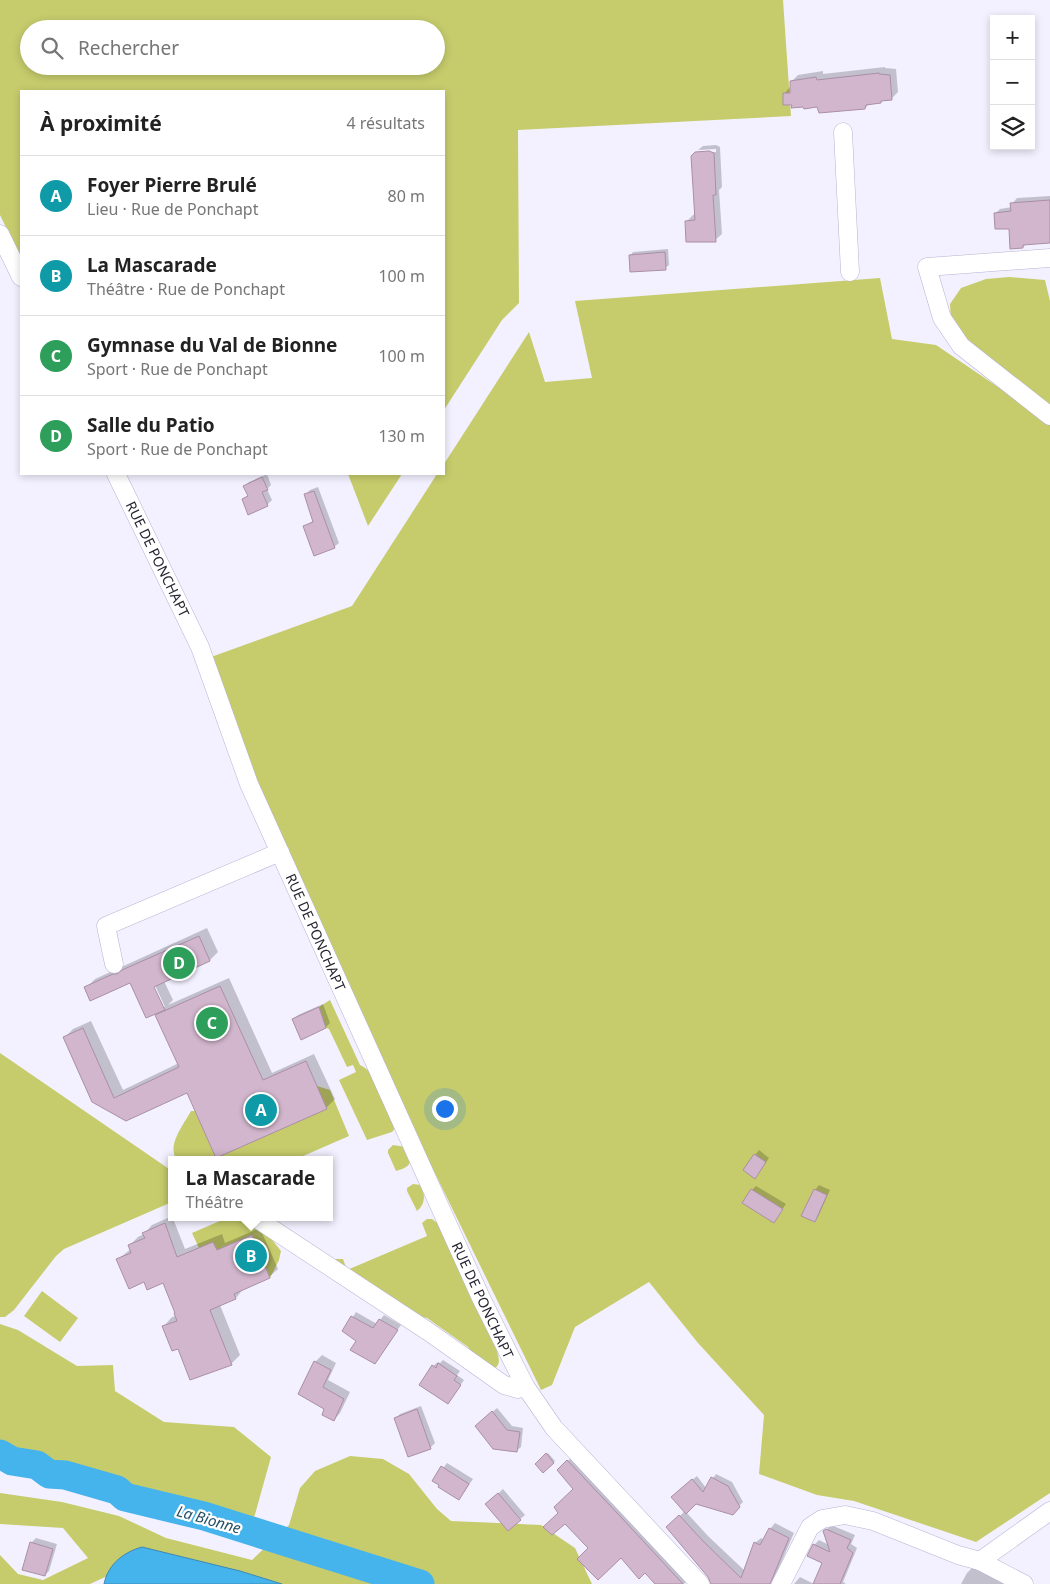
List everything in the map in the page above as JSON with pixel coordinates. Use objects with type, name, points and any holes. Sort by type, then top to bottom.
[{"type":"street","points":[[843,132],[850,272]]},
{"type":"street","points":[[0,234],[20,275]]},
{"type":"street","points":[[1050,258],[927,267],[942,318],[961,346],[1050,416]]},
{"type":"street","name":"RUE DE PONCHAPT","points":[[116,475],[200,647],[249,784],[481,1298],[525,1386],[554,1428],[700,1584]]},
{"type":"street","points":[[114,964],[106,926],[280,852]]},
{"type":"street","name":"RUE DE PONCHAPT","points":[[260,1221],[430,1332],[504,1385],[518,1389],[525,1386]]},
{"type":"street","points":[[980,1561],[1050,1511]]},
{"type":"street","points":[[781,1584],[810,1527],[822,1519],[845,1515],[873,1520],[958,1555],[980,1561],[1024,1584]]},
{"type":"green space","points":[[0,0],[783,0],[791,116],[518,130],[519,303],[502,320],[445,408],[445,90],[20,90],[20,256],[0,215]]},
{"type":"green space","points":[[1009,277],[1045,280],[1050,301],[1050,406],[988,364],[951,322],[950,304],[961,288],[986,279]]},
{"type":"green space","points":[[880,278],[892,339],[936,345],[1050,422],[1050,1493],[976,1542],[854,1501],[817,1495],[759,1474],[764,1415],[698,1343],[649,1282],[575,1327],[552,1385],[541,1390],[406,1114],[200,661],[352,606],[436,475],[445,475],[445,462],[529,332],[545,382],[592,378],[575,301]]},
{"type":"green space","points":[[348,475],[401,475],[368,526]]},
{"type":"green space","points":[[330,1000],[360,1065],[372,1075],[382,1092],[396,1127],[392,1132],[367,1140],[339,1080],[356,1072],[353,1065],[347,1067],[329,1029],[326,1028],[319,1007]]},
{"type":"green space","points":[[0,1053],[168,1168],[168,1204],[64,1249],[56,1256],[14,1310],[5,1317],[0,1317]]},
{"type":"green space","points":[[317,1086],[330,1090],[349,1136],[303,1156],[219,1156]]},
{"type":"green space","points":[[191,1111],[195,1111],[215,1156],[175,1156],[174,1154],[177,1135]]},
{"type":"green space","points":[[393,1145],[406,1147],[410,1160],[406,1167],[396,1171],[388,1153],[388,1150]]},
{"type":"green space","points":[[413,1184],[421,1185],[424,1195],[422,1205],[417,1211],[407,1191],[407,1188]]},
{"type":"green space","points":[[427,1219],[432,1219],[440,1225],[497,1351],[499,1363],[494,1369],[480,1363],[468,1347],[427,1318],[414,1316],[330,1259],[343,1259],[347,1270],[427,1236],[422,1223]]},
{"type":"green space","points":[[220,1221],[248,1221],[266,1232],[281,1251],[279,1260],[270,1278],[252,1235],[217,1250],[199,1248],[192,1233]]},
{"type":"green space","points":[[42,1291],[78,1318],[60,1342],[24,1316]]},
{"type":"green space","points":[[0,1324],[18,1330],[77,1366],[113,1365],[115,1391],[164,1422],[234,1427],[271,1457],[247,1543],[90,1476],[0,1453]]},
{"type":"green space","points":[[350,1456],[383,1459],[409,1474],[437,1509],[451,1521],[541,1525],[575,1548],[592,1584],[265,1584],[140,1561],[90,1584],[0,1584],[0,1555],[18,1574],[43,1580],[88,1558],[63,1528],[0,1524],[0,1493],[62,1502],[119,1516],[166,1538],[252,1560],[289,1525],[300,1488],[315,1471]]},
{"type":"water","points":[[142,1547],[240,1571],[282,1584],[104,1584],[109,1570],[118,1560],[129,1552]]},
{"type":"building","points":[[879,73],[890,75],[892,100],[866,105],[865,109],[819,113],[817,107],[804,109],[803,107],[791,108],[792,105],[783,105],[783,93],[790,93],[790,81],[816,77],[817,80]]},
{"type":"building","points":[[709,151],[714,153],[716,195],[713,195],[716,242],[686,242],[685,221],[695,220],[691,156],[695,152]]},
{"type":"building","points":[[1050,200],[1050,243],[1023,245],[1023,248],[1010,249],[1009,229],[995,229],[994,213],[1011,211],[1010,203]]},
{"type":"building","points":[[665,252],[666,270],[630,272],[629,255]]},
{"type":"building","points":[[262,477],[268,490],[262,492],[268,506],[248,515],[242,499],[248,496],[243,486]]},
{"type":"building","points":[[314,491],[335,548],[314,556],[303,526],[313,522],[304,494]]},
{"type":"building","points":[[199,936],[210,961],[154,987],[165,1010],[146,1018],[130,983],[90,1001],[84,987]]},
{"type":"building","points":[[220,986],[263,1080],[306,1061],[327,1109],[221,1156],[215,1156],[187,1093],[126,1121],[92,1102],[63,1037],[83,1028],[114,1098],[179,1067],[155,1015]]},
{"type":"building","points":[[319,1007],[326,1028],[301,1040],[292,1019]]},
{"type":"building","points":[[754,1154],[766,1162],[755,1179],[743,1170]]},
{"type":"building","points":[[751,1189],[783,1209],[774,1223],[742,1203]]},
{"type":"building","points":[[814,1189],[827,1195],[815,1222],[801,1216]]},
{"type":"building","points":[[165,1223],[177,1257],[213,1242],[217,1250],[252,1235],[270,1278],[234,1294],[236,1299],[210,1310],[232,1365],[190,1380],[178,1349],[172,1351],[162,1326],[177,1321],[163,1283],[147,1290],[144,1282],[129,1289],[116,1259],[131,1253],[128,1245],[145,1238],[142,1233]]},
{"type":"building","points":[[351,1316],[373,1328],[379,1319],[398,1330],[375,1364],[350,1350],[356,1341],[342,1331]]},
{"type":"building","points":[[314,1361],[331,1370],[323,1387],[344,1399],[334,1421],[322,1415],[324,1409],[298,1394]]},
{"type":"building","points":[[438,1363],[457,1376],[454,1380],[461,1385],[448,1404],[419,1385],[432,1365],[436,1368]]},
{"type":"building","points":[[417,1409],[431,1449],[408,1457],[394,1418]]},
{"type":"building","points":[[492,1411],[507,1430],[520,1432],[517,1452],[493,1449],[475,1426]]},
{"type":"building","points":[[546,1453],[554,1463],[543,1473],[535,1464]]},
{"type":"building","points":[[567,1460],[683,1584],[655,1584],[645,1573],[639,1579],[621,1558],[598,1580],[577,1559],[588,1548],[565,1524],[552,1535],[543,1527],[558,1513],[554,1507],[573,1489],[557,1470]]},
{"type":"building","points":[[441,1466],[469,1484],[459,1500],[432,1481]]},
{"type":"building","points":[[711,1477],[728,1486],[740,1507],[733,1515],[696,1504],[686,1514],[671,1497],[692,1479],[703,1492]]},
{"type":"building","points":[[498,1493],[521,1520],[508,1531],[485,1504]]},
{"type":"building","points":[[679,1515],[741,1578],[754,1542],[760,1545],[769,1528],[789,1538],[770,1584],[711,1584],[708,1577],[666,1527]]},
{"type":"building","points":[[826,1529],[851,1540],[847,1548],[853,1553],[840,1584],[813,1584],[822,1563],[807,1556],[813,1544],[830,1552],[823,1531]]},
{"type":"building","points":[[30,1542],[53,1549],[45,1576],[22,1570]]},
{"type":"waterway","name":"La Bionne","points":[[0,1454],[12,1461],[37,1465],[49,1474],[65,1475],[117,1490],[125,1497],[204,1516],[420,1584]]},
{"type":"place","name":"Salle du Patio","points":[[179,963]]},
{"type":"place","name":"Gymnase du Val de Bionne","points":[[212,1023]]},
{"type":"place","name":"Foyer Pierre Brulé","points":[[261,1110]]},
{"type":"place","name":"La Mascarade","points":[[251,1256]]}]
